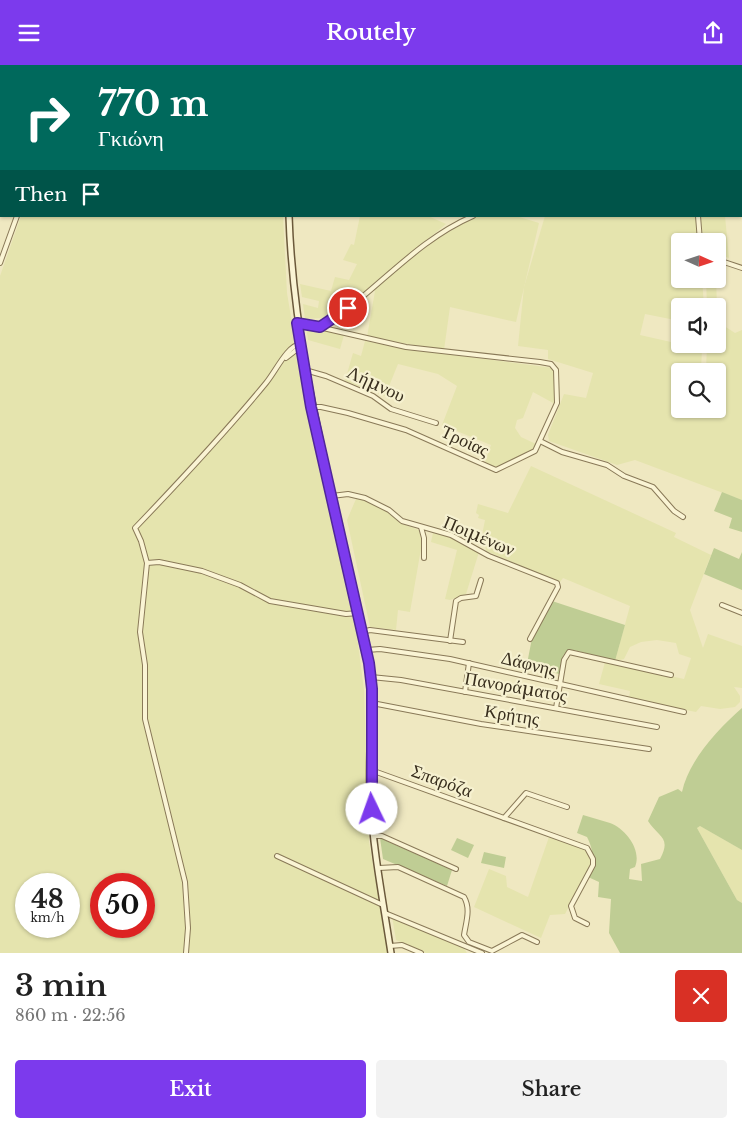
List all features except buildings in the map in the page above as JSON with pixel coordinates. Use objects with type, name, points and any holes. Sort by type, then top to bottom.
[{"type":"main road","points":[[288,217],[297,323],[311,407],[371,677],[370,770],[374,836],[391,953]]},
{"type":"street","points":[[0,263],[17,217]]},
{"type":"street","points":[[297,323],[320,327],[357,301],[400,263],[441,233],[471,217]]},
{"type":"street","points":[[698,217],[699,233]]},
{"type":"street","points":[[726,263],[742,268]]},
{"type":"street","name":"Τροίας","points":[[311,407],[321,407],[348,413],[406,431],[496,470],[535,451],[557,403],[556,369],[551,364],[406,347],[320,327]]},
{"type":"street","points":[[186,953],[188,928],[185,883],[145,719],[145,665],[140,632],[147,563],[135,528],[202,457],[284,359],[289,349],[301,347]]},
{"type":"street","name":"Λήμνου","points":[[305,370],[321,374],[373,397],[392,409],[436,423]]},
{"type":"street","points":[[540,441],[562,452],[606,465],[624,477],[653,487],[674,511],[683,517]]},
{"type":"street","name":"Ποιμένων","points":[[332,496],[348,494],[365,498],[389,510],[402,521],[451,535],[489,556],[557,583],[558,587],[530,639]]},
{"type":"street","points":[[420,527],[424,539],[424,558]]},
{"type":"street","points":[[147,563],[159,562],[202,571],[240,585],[270,601],[346,614],[358,613]]},
{"type":"street","points":[[450,641],[456,601],[461,598],[476,596],[481,580]]},
{"type":"street","points":[[722,605],[742,613]]},
{"type":"street","points":[[362,632],[370,631],[463,643]]},
{"type":"street","name":"Δάφνης","points":[[366,651],[380,649],[469,663],[684,712]]},
{"type":"street","points":[[556,708],[564,660],[570,652],[671,675]]},
{"type":"street","points":[[465,692],[469,663]]},
{"type":"street","name":"Πανοράματος","points":[[371,677],[657,727]]},
{"type":"street","name":"Κρήτης","points":[[372,703],[481,724],[649,749]]},
{"type":"street","name":"Σπαρόζα","points":[[370,770],[587,848],[591,852],[593,865],[572,906],[575,918],[587,924]]},
{"type":"street","points":[[504,818],[526,793],[568,807]]},
{"type":"street","points":[[374,836],[382,836],[456,869]]},
{"type":"street","points":[[277,856],[383,905]]},
{"type":"street","points":[[379,868],[398,867],[464,897],[468,904],[468,912],[464,935],[469,942],[492,951],[522,935],[537,942]]},
{"type":"street","points":[[385,913],[399,917],[482,953]]},
{"type":"street","points":[[390,946],[402,945],[421,953]]},
{"type":"green space","points":[[21,217],[283,217],[287,293],[305,400],[353,605],[364,690],[369,842],[388,953],[0,953],[0,276]]},
{"type":"green space","points":[[360,217],[430,217],[446,224],[357,298],[322,318],[305,319],[303,304],[318,308],[319,301],[302,297],[300,284],[331,291],[335,277],[349,280],[357,264],[343,260],[351,244],[354,245]]},
{"type":"green space","points":[[474,217],[519,217],[539,223],[516,322],[450,307],[444,350],[367,337],[375,291],[372,290],[432,242]]},
{"type":"green space","points":[[545,217],[696,217],[699,233],[671,233],[671,288],[703,288],[703,298],[671,298],[671,319],[645,314],[640,335],[671,342],[671,353],[702,353],[701,363],[671,363],[671,418],[726,418],[726,363],[706,363],[707,353],[726,353],[726,327],[735,333],[742,330],[742,500],[635,460],[617,465],[549,441],[548,435],[564,394],[586,398],[593,373],[548,359],[548,350],[518,346],[524,287]]},
{"type":"green space","points":[[700,217],[725,217],[729,258],[726,257],[726,233],[703,233]]},
{"type":"green space","points":[[706,288],[716,288],[717,298],[707,298]]},
{"type":"green space","points":[[306,326],[344,335],[340,349],[308,340]]},
{"type":"green space","points":[[365,341],[403,348],[553,368],[555,370],[555,404],[533,392],[523,418],[517,420],[515,428],[521,437],[536,444],[533,449],[496,468],[485,462],[491,445],[442,425],[457,386],[438,374],[398,364],[385,396],[345,381],[353,353],[361,356]]},
{"type":"green space","points":[[531,466],[676,533],[674,537],[711,555],[690,610],[703,648],[708,634],[742,646],[742,688],[734,687],[740,696],[740,702],[735,707],[720,709],[701,706],[696,712],[629,699],[630,691],[599,684],[605,662],[684,679],[691,658],[679,654],[676,643],[657,640],[641,642],[630,647],[624,659],[615,661],[630,606],[563,578],[560,582],[486,551],[483,530],[485,520],[478,518],[479,515],[476,513],[478,504],[508,513]]},
{"type":"green space","points":[[722,492],[742,500],[742,532],[729,528],[732,518],[714,511]]},
{"type":"green space","points":[[360,497],[387,511],[400,523],[419,530],[422,543],[410,612],[398,610],[396,630],[370,627],[347,520],[356,499]]},
{"type":"green space","points":[[433,533],[450,536],[479,552],[466,594],[450,600],[445,599],[457,550],[431,542]]},
{"type":"green space","points":[[714,548],[739,559],[742,552],[742,590],[704,574]]},
{"type":"green space","points":[[552,601],[625,625],[615,661],[574,650],[564,654],[559,674],[527,664],[532,638]]},
{"type":"green space","points":[[742,708],[742,850],[700,826],[697,828],[737,900],[742,903],[742,953],[620,953],[609,933],[611,899],[598,897],[599,882],[588,877],[592,862],[591,848],[587,837],[577,833],[583,815],[610,823],[627,835],[634,847],[637,860],[635,867],[630,869],[629,879],[642,881],[641,864],[660,859],[665,846],[662,838],[648,821],[659,797],[678,789],[682,792],[691,768],[698,757],[714,735]]},
{"type":"green space","points":[[700,826],[742,850],[742,903],[737,900],[697,828]]},
{"type":"green space","points":[[549,837],[586,849],[592,859],[591,865],[565,914],[550,915],[541,938],[474,907],[489,869],[506,876],[507,887],[528,897]]},
{"type":"green space","points":[[380,838],[452,870],[447,886],[383,859]]},
{"type":"green space","points":[[457,838],[474,845],[468,858],[451,850]]},
{"type":"green space","points":[[484,852],[506,857],[504,868],[481,863]]},
{"type":"green space","points":[[392,916],[461,944],[467,953],[426,953],[396,940]]},
{"type":"route","points":[[348,308],[320,327],[297,323],[311,407],[369,663],[372,689],[370,796],[372,809]]}]
